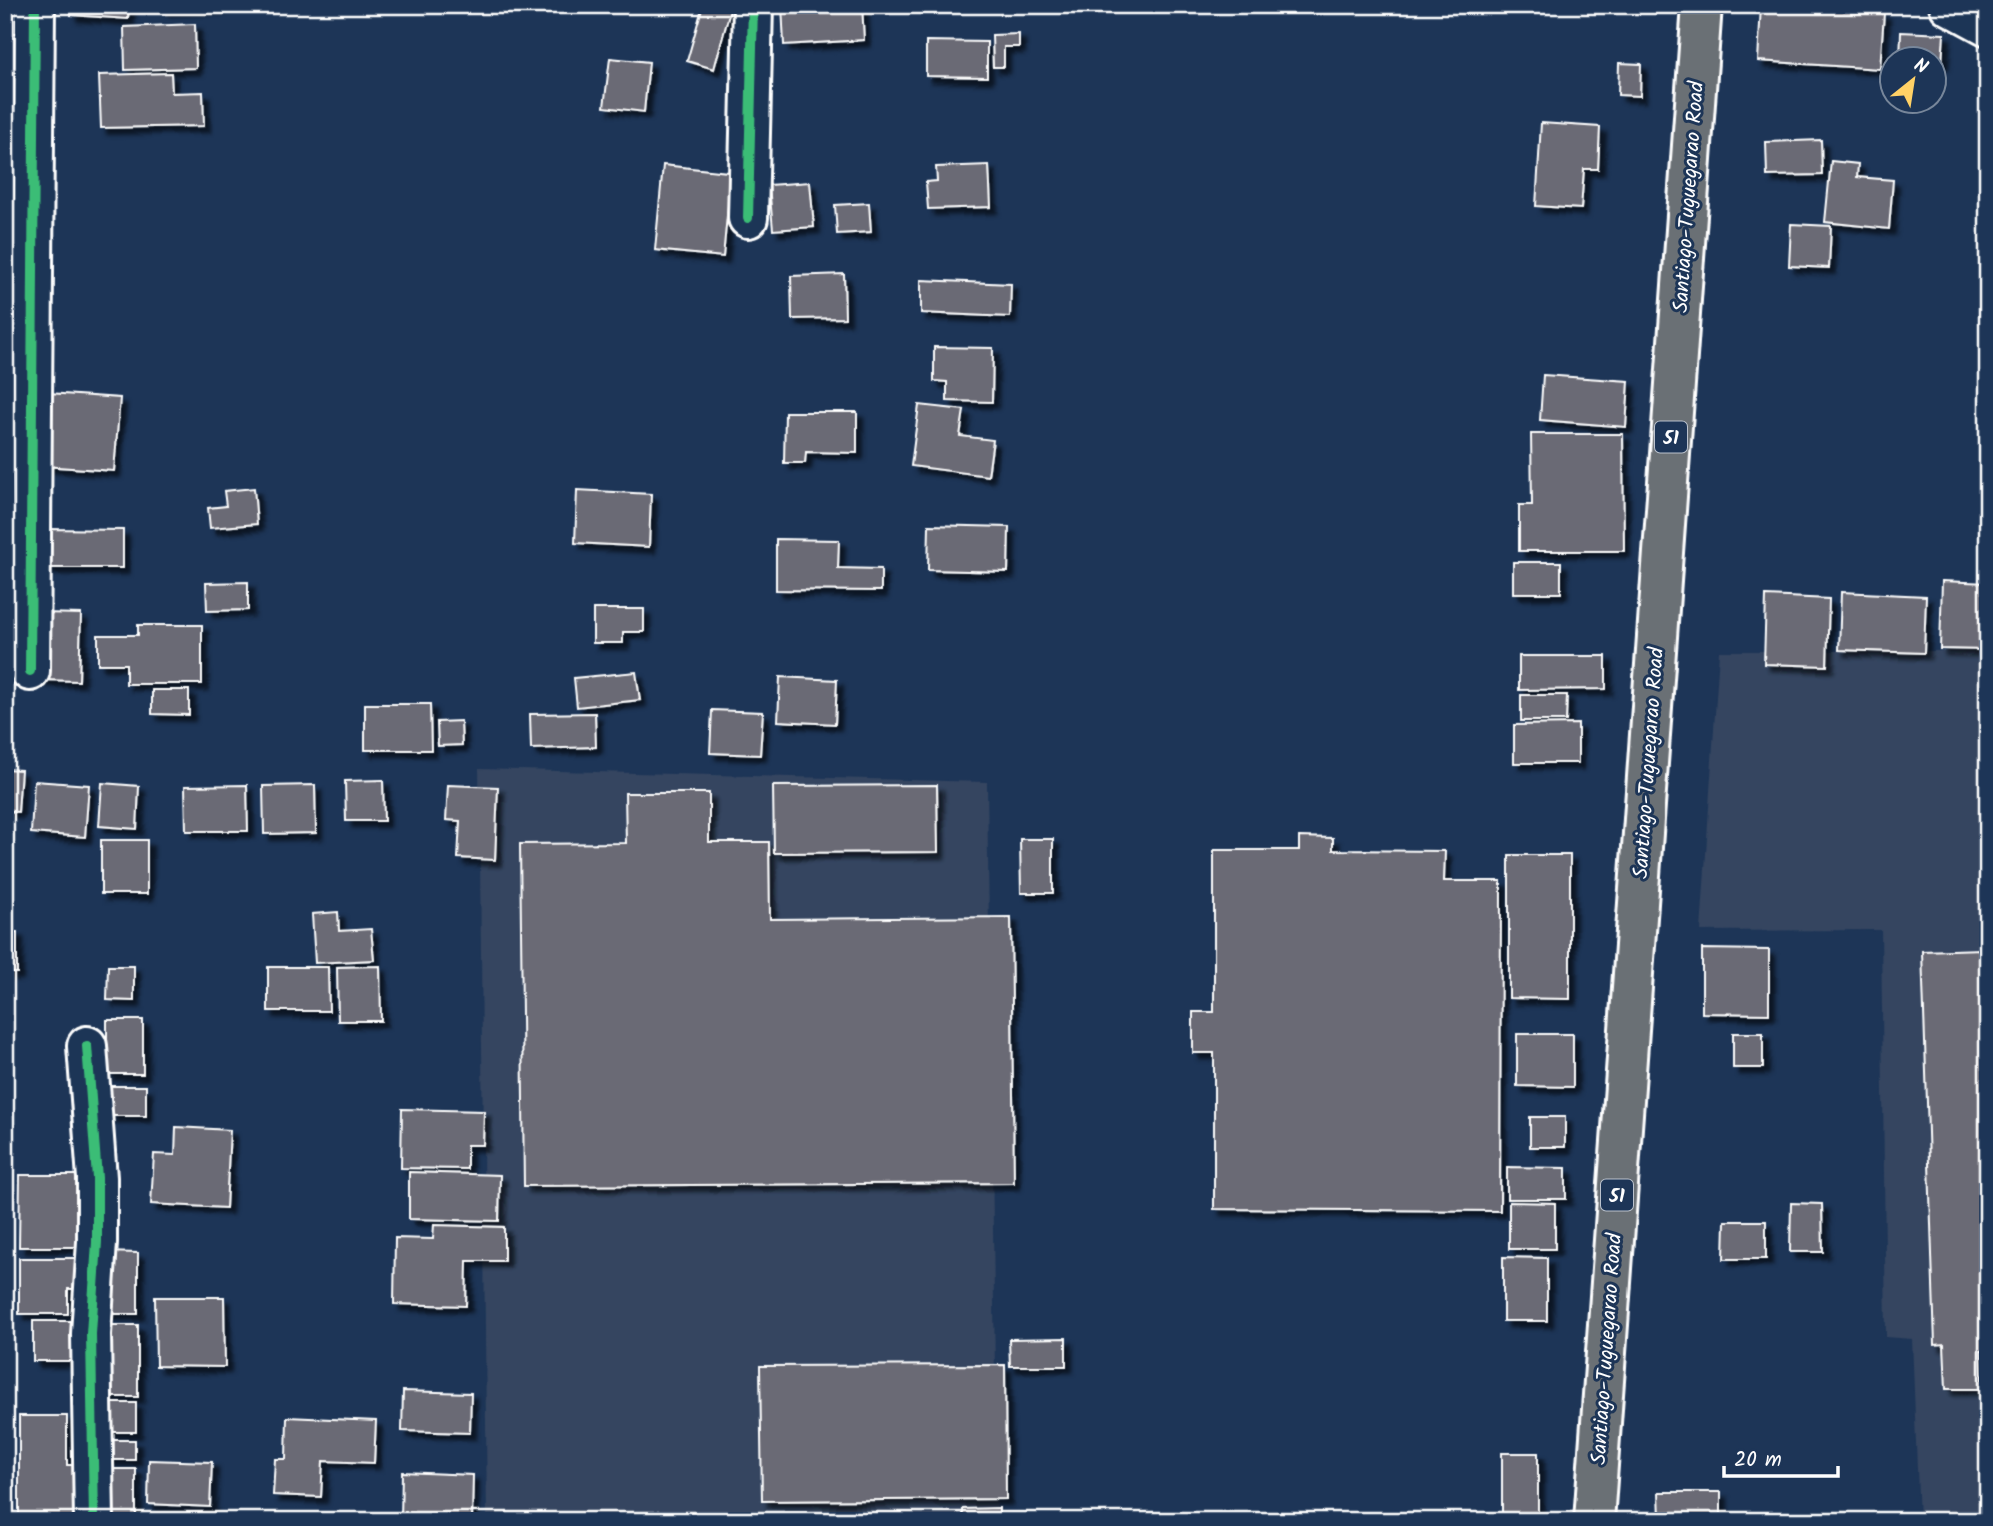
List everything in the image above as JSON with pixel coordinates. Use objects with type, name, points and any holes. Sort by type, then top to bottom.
[{"type":"highway","name":"Santiago-Tuguegarao Road","points":[[1594,1521],[1702,5]]},
{"type":"street","points":[[30,671],[35,5]]},
{"type":"street","points":[[748,218],[753,5]]},
{"type":"street","points":[[1950,5],[1988,26]]},
{"type":"street","points":[[88,1046],[97,1178],[97,1242],[91,1334],[94,1521]]},
{"type":"shaded area","points":[[1719,651],[1988,651],[1988,1521],[1919,1521],[1912,1339],[1886,1337],[1881,930],[1701,931]]},
{"type":"shaded area","points":[[479,769],[987,782],[997,1521],[487,1521]]},
{"type":"building","points":[[71,5],[129,5],[128,19],[71,15]]},
{"type":"building","points":[[162,5],[220,5],[220,7],[162,9]]},
{"type":"building","points":[[703,5],[731,7],[714,69],[687,61]]},
{"type":"building","points":[[782,5],[862,5],[864,40],[784,45]]},
{"type":"building","points":[[1761,5],[1844,5],[1844,11],[1884,13],[1882,46],[1878,46],[1878,69],[1758,61]]},
{"type":"building","points":[[195,24],[196,68],[125,70],[124,27]]},
{"type":"building","points":[[1901,32],[1944,34],[1943,46],[1900,46]]},
{"type":"building","points":[[1019,34],[1019,47],[1004,47],[1004,67],[993,67],[992,35]]},
{"type":"building","points":[[926,41],[987,42],[987,77],[926,76]]},
{"type":"building","points":[[5,54],[17,54],[16,132],[5,132]]},
{"type":"building","points":[[610,58],[649,62],[644,112],[604,107]]},
{"type":"building","points":[[1619,63],[1641,64],[1640,96],[1618,95]]},
{"type":"building","points":[[171,73],[172,93],[203,92],[204,126],[101,128],[99,75]]},
{"type":"building","points":[[1541,123],[1600,127],[1598,169],[1584,169],[1581,209],[1536,206]]},
{"type":"building","points":[[1821,140],[1822,175],[1767,176],[1766,142]]},
{"type":"building","points":[[5,153],[18,153],[17,188],[5,188]]},
{"type":"building","points":[[1831,161],[1858,164],[1857,177],[1893,180],[1889,229],[1825,222]]},
{"type":"building","points":[[663,165],[746,174],[742,207],[728,205],[723,257],[655,250]]},
{"type":"building","points":[[989,165],[991,207],[928,209],[926,182],[937,181],[936,167]]},
{"type":"building","points":[[810,182],[814,227],[773,230],[769,185]]},
{"type":"building","points":[[5,189],[12,190],[11,250],[5,250]]},
{"type":"building","points":[[869,203],[871,232],[837,234],[835,205]]},
{"type":"building","points":[[1791,224],[1831,226],[1829,268],[1789,266]]},
{"type":"building","points":[[844,274],[845,318],[792,319],[791,276]]},
{"type":"building","points":[[921,280],[1011,284],[1010,317],[921,313]]},
{"type":"building","points":[[934,347],[993,348],[992,402],[947,401],[947,382],[934,381]]},
{"type":"building","points":[[1543,375],[1629,381],[1626,427],[1540,420]]},
{"type":"building","points":[[48,393],[120,398],[114,471],[43,466]]},
{"type":"building","points":[[919,405],[964,410],[960,436],[993,440],[988,476],[911,466]]},
{"type":"building","points":[[5,411],[10,411],[9,471],[5,471]]},
{"type":"building","points":[[785,412],[857,412],[857,453],[806,452],[805,463],[784,463]]},
{"type":"building","points":[[1531,434],[1623,434],[1624,551],[1519,551],[1519,505],[1532,505]]},
{"type":"building","points":[[254,488],[257,524],[210,528],[208,508],[226,506],[224,491]]},
{"type":"building","points":[[577,490],[651,494],[649,547],[575,543]]},
{"type":"building","points":[[929,525],[1009,527],[1008,572],[928,570]]},
{"type":"building","points":[[47,529],[123,530],[123,568],[47,568]]},
{"type":"building","points":[[776,539],[839,540],[838,568],[881,569],[881,591],[776,590]]},
{"type":"building","points":[[1513,562],[1561,562],[1561,593],[1513,593]]},
{"type":"building","points":[[1942,581],[1988,583],[1988,650],[1940,649]]},
{"type":"building","points":[[248,582],[248,610],[207,611],[206,583]]},
{"type":"building","points":[[1841,592],[1926,596],[1924,653],[1839,650]]},
{"type":"building","points":[[1766,596],[1829,599],[1827,666],[1764,664]]},
{"type":"building","points":[[593,609],[644,609],[644,632],[623,632],[623,643],[593,643]]},
{"type":"building","points":[[42,613],[81,614],[79,681],[40,680]]},
{"type":"building","points":[[138,625],[202,625],[202,684],[126,684],[126,664],[98,664],[98,635],[138,635]]},
{"type":"building","points":[[1519,656],[1606,656],[1606,689],[1519,690]]},
{"type":"building","points":[[636,672],[640,700],[577,707],[574,678]]},
{"type":"building","points":[[780,677],[837,680],[835,724],[778,721]]},
{"type":"building","points":[[152,690],[189,690],[189,715],[152,714]]},
{"type":"building","points":[[1521,695],[1567,695],[1566,721],[1521,721]]},
{"type":"building","points":[[365,704],[430,704],[431,750],[365,750]]},
{"type":"building","points":[[712,710],[763,712],[760,755],[710,753]]},
{"type":"building","points":[[595,713],[596,747],[531,749],[530,714]]},
{"type":"building","points":[[461,721],[462,745],[438,746],[437,722]]},
{"type":"building","points":[[1578,724],[1578,763],[1514,763],[1514,725]]},
{"type":"building","points":[[5,769],[21,770],[18,812],[5,811]]},
{"type":"building","points":[[383,780],[384,821],[346,821],[345,781]]},
{"type":"building","points":[[34,781],[89,785],[85,837],[31,833]]},
{"type":"building","points":[[102,783],[139,786],[137,829],[99,826]]},
{"type":"building","points":[[247,785],[248,831],[186,831],[185,786]]},
{"type":"building","points":[[315,785],[316,833],[264,834],[263,786]]},
{"type":"building","points":[[448,785],[498,787],[495,860],[458,858],[460,821],[446,820]]},
{"type":"building","points":[[937,785],[938,852],[774,853],[773,786]]},
{"type":"building","points":[[625,793],[709,793],[709,842],[769,842],[770,919],[1011,917],[1014,1183],[524,1186],[520,844],[626,843]]},
{"type":"building","points":[[1299,837],[1333,838],[1333,850],[1445,851],[1444,881],[1501,881],[1500,1211],[1214,1209],[1214,1053],[1193,1053],[1193,1012],[1214,1012],[1214,850],[1299,850]]},
{"type":"building","points":[[1020,839],[1053,839],[1053,893],[1021,893]]},
{"type":"building","points":[[101,840],[147,840],[147,894],[101,894]]},
{"type":"building","points":[[1509,855],[1570,855],[1570,999],[1509,998]]},
{"type":"building","points":[[338,912],[339,931],[371,929],[374,960],[315,963],[312,914]]},
{"type":"building","points":[[5,932],[17,932],[17,973],[5,973]]},
{"type":"building","points":[[1702,949],[1769,950],[1769,1014],[1702,1013]]},
{"type":"building","points":[[1982,949],[1983,962],[1988,962],[1988,1350],[1981,1350],[1982,1389],[1946,1389],[1944,1344],[1935,1345],[1922,951]]},
{"type":"building","points":[[108,966],[134,966],[134,1001],[107,1000]]},
{"type":"building","points":[[380,966],[381,1021],[338,1021],[337,967]]},
{"type":"building","points":[[268,967],[328,967],[329,1011],[268,1011]]},
{"type":"building","points":[[107,1020],[143,1020],[143,1074],[107,1074]]},
{"type":"building","points":[[1733,1033],[1763,1033],[1763,1068],[1733,1068]]},
{"type":"building","points":[[1517,1034],[1573,1034],[1573,1087],[1517,1086]]},
{"type":"building","points":[[111,1086],[146,1086],[146,1116],[110,1116]]},
{"type":"building","points":[[402,1109],[484,1111],[483,1145],[467,1145],[467,1169],[401,1168]]},
{"type":"building","points":[[1530,1117],[1565,1117],[1565,1147],[1530,1147]]},
{"type":"building","points":[[176,1127],[230,1130],[226,1208],[151,1204],[154,1154],[175,1155]]},
{"type":"building","points":[[1507,1167],[1566,1168],[1566,1199],[1507,1199]]},
{"type":"building","points":[[409,1172],[500,1175],[499,1221],[409,1219]]},
{"type":"building","points":[[20,1175],[82,1175],[83,1247],[19,1247]]},
{"type":"building","points":[[1509,1202],[1555,1203],[1555,1249],[1509,1249]]},
{"type":"building","points":[[1791,1203],[1822,1204],[1823,1252],[1790,1252]]},
{"type":"building","points":[[1725,1221],[1766,1221],[1766,1259],[1724,1259]]},
{"type":"building","points":[[434,1225],[504,1227],[504,1261],[467,1261],[466,1306],[394,1304],[395,1238],[433,1239]]},
{"type":"building","points":[[105,1252],[138,1253],[138,1314],[105,1314]]},
{"type":"building","points":[[1503,1257],[1547,1258],[1547,1321],[1503,1321]]},
{"type":"building","points":[[19,1258],[84,1258],[84,1289],[68,1289],[68,1314],[19,1314]]},
{"type":"building","points":[[155,1297],[224,1297],[225,1367],[156,1366]]},
{"type":"building","points":[[33,1321],[75,1321],[75,1361],[33,1361]]},
{"type":"building","points":[[105,1325],[138,1325],[138,1397],[105,1397]]},
{"type":"building","points":[[1066,1338],[1066,1366],[1010,1366],[1009,1339]]},
{"type":"building","points":[[1005,1365],[1006,1499],[762,1501],[760,1366]]},
{"type":"building","points":[[403,1391],[471,1393],[470,1433],[402,1431]]},
{"type":"building","points":[[104,1403],[136,1403],[136,1432],[103,1432]]},
{"type":"building","points":[[19,1416],[67,1416],[67,1465],[76,1465],[76,1521],[19,1521]]},
{"type":"building","points":[[287,1417],[376,1421],[374,1463],[323,1461],[321,1497],[273,1495],[275,1459],[286,1459]]},
{"type":"building","points":[[105,1440],[135,1440],[135,1460],[105,1460]]},
{"type":"building","points":[[1502,1453],[1538,1453],[1538,1518],[1502,1518]]},
{"type":"building","points":[[149,1460],[212,1462],[210,1507],[148,1504]]},
{"type":"building","points":[[104,1469],[136,1469],[136,1521],[104,1521]]},
{"type":"building","points":[[402,1472],[473,1475],[472,1521],[401,1520]]},
{"type":"building","points":[[1659,1492],[1721,1492],[1721,1521],[1645,1521],[1645,1518],[1660,1518]]},
{"type":"building","points":[[999,1508],[999,1521],[963,1521],[963,1509]]},
{"type":"cycle path","points":[[30,671],[35,5]]},
{"type":"cycle path","points":[[748,218],[753,5]]},
{"type":"cycle path","points":[[87,1046],[97,1178],[97,1242],[91,1334],[94,1521]]}]
